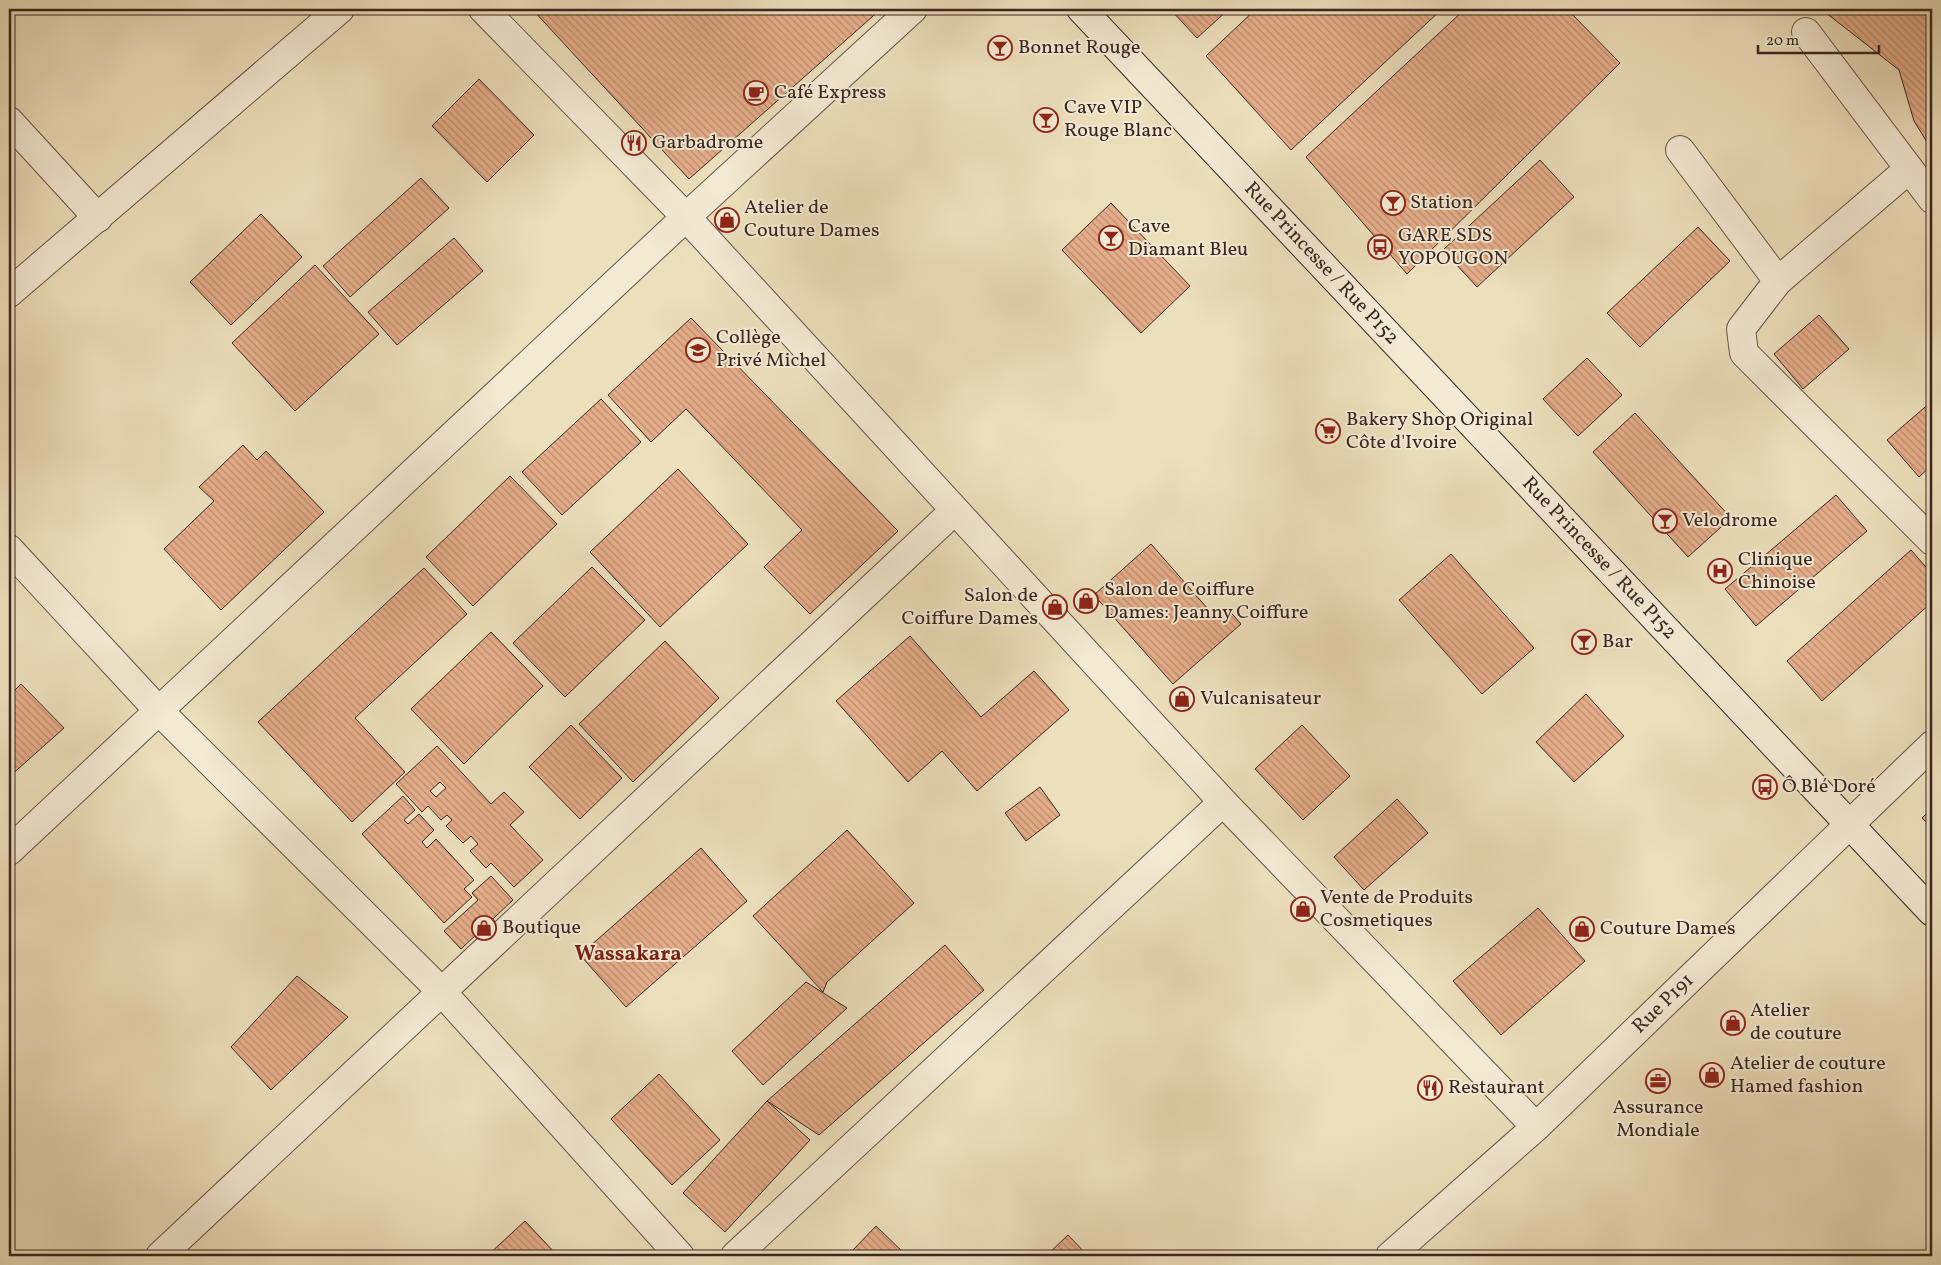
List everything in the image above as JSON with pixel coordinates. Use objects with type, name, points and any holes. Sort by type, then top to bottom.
[{"type":"street","points":[[9,293],[340,9]]},
{"type":"street","points":[[483,9],[686,217],[1223,802],[1536,1127]]},
{"type":"street","points":[[9,851],[686,217],[913,9]]},
{"type":"street","name":"Rue Princesse / Rue P152","points":[[1081,9],[1932,912]]},
{"type":"street","points":[[1806,32],[1932,199]]},
{"type":"street","points":[[9,121],[98,218]]},
{"type":"street","points":[[1680,150],[1778,281]]},
{"type":"street","points":[[1909,169],[1778,281],[1740,328],[1744,353],[1932,541]]},
{"type":"street","points":[[160,1256],[954,511]]},
{"type":"street","points":[[9,549],[158,710],[442,992],[680,1256]]},
{"type":"street","name":"Rue P191","points":[[1390,1256],[1536,1127],[1932,745]]},
{"type":"street","points":[[735,1256],[1223,802]]},
{"type":"building","points":[[532,9],[881,9],[689,179]]},
{"type":"building","points":[[1170,9],[1229,9],[1197,38]]},
{"type":"building","points":[[1256,9],[1442,9],[1291,150],[1206,56]]},
{"type":"building","points":[[1465,9],[1567,9],[1620,63],[1407,274],[1306,157]]},
{"type":"building","points":[[1821,9],[1932,9],[1932,150],[1914,121],[1899,70]]},
{"type":"building","points":[[479,79],[534,135],[487,182],[432,126]]},
{"type":"building","points":[[1540,160],[1574,197],[1477,287],[1443,250]]},
{"type":"building","points":[[421,178],[449,208],[350,297],[323,266]]},
{"type":"building","points":[[1111,203],[1190,286],[1141,333],[1062,250]]},
{"type":"building","points":[[261,214],[302,257],[231,325],[190,282]]},
{"type":"building","points":[[1698,227],[1730,261],[1640,347],[1607,313]]},
{"type":"building","points":[[454,238],[483,271],[397,345],[368,312]]},
{"type":"building","points":[[315,265],[379,334],[295,411],[232,343]]},
{"type":"building","points":[[1819,315],[1849,349],[1803,389],[1774,354]]},
{"type":"building","points":[[691,318],[898,531],[810,614],[764,567],[802,530],[686,409],[651,442],[608,395]]},
{"type":"building","points":[[1587,358],[1622,395],[1578,436],[1543,399]]},
{"type":"building","points":[[601,399],[641,442],[562,515],[522,472]]},
{"type":"building","points":[[1932,401],[1932,465],[1919,477],[1887,440]]},
{"type":"building","points":[[1635,413],[1731,518],[1688,557],[1593,452]]},
{"type":"building","points":[[243,445],[257,460],[266,451],[324,512],[221,610],[164,549],[214,501],[199,487]]},
{"type":"building","points":[[678,469],[748,544],[660,627],[590,552]]},
{"type":"building","points":[[510,476],[557,524],[473,606],[426,557]]},
{"type":"building","points":[[1836,495],[1867,531],[1756,626],[1725,589]]},
{"type":"building","points":[[1151,544],[1215,617],[1226,607],[1241,624],[1173,684],[1094,595]]},
{"type":"building","points":[[1911,550],[1932,574],[1932,602],[1822,701],[1787,661]]},
{"type":"building","points":[[1451,554],[1534,648],[1482,694],[1399,600]]},
{"type":"building","points":[[592,567],[645,620],[565,697],[513,643]]},
{"type":"building","points":[[424,568],[467,614],[355,718],[405,772],[352,822],[258,722]]},
{"type":"building","points":[[491,632],[543,686],[464,764],[411,709]]},
{"type":"building","points":[[910,636],[981,717],[1034,671],[1069,710],[977,791],[942,751],[908,782],[836,701]]},
{"type":"building","points":[[665,641],[719,698],[633,782],[579,724]]},
{"type":"building","points":[[21,684],[64,728],[9,777],[9,696]]},
{"type":"building","points":[[1586,694],[1624,736],[1574,782],[1536,742]]},
{"type":"building","points":[[571,725],[622,778],[580,819],[529,767]]},
{"type":"building","points":[[1302,725],[1350,776],[1303,820],[1255,769]]},
{"type":"building","points":[[437,746],[491,804],[504,792],[524,812],[510,825],[543,860],[514,887],[491,863],[486,868],[470,851],[478,844],[471,836],[463,843],[446,826],[452,820],[447,815],[441,820],[428,806],[422,812],[396,784]],"holes":[[[440,782],[446,788],[436,797],[430,791]]]},
{"type":"building","points":[[1040,787],[1060,815],[1026,841],[1005,813]]},
{"type":"building","points":[[403,796],[415,810],[404,820],[408,824],[419,814],[434,830],[422,842],[427,848],[436,839],[474,880],[464,889],[472,897],[444,923],[362,834]]},
{"type":"building","points":[[1397,799],[1428,833],[1364,890],[1334,857]]},
{"type":"building","points":[[1932,808],[1932,828],[1922,818]]},
{"type":"building","points":[[847,830],[914,903],[827,982],[823,992],[753,916]]},
{"type":"building","points":[[701,848],[747,901],[626,1007],[580,955]]},
{"type":"building","points":[[491,876],[513,900],[461,949],[444,931],[478,900],[472,893]]},
{"type":"building","points":[[1538,908],[1585,961],[1501,1035],[1453,981]]},
{"type":"building","points":[[945,945],[984,990],[819,1135],[767,1101]]},
{"type":"building","points":[[297,976],[348,1017],[271,1090],[231,1047]]},
{"type":"building","points":[[806,982],[847,1008],[763,1085],[732,1051]]},
{"type":"building","points":[[659,1074],[720,1140],[672,1185],[611,1119]]},
{"type":"building","points":[[767,1101],[810,1140],[725,1232],[683,1193]]},
{"type":"building","points":[[525,1221],[555,1253],[550,1256],[487,1256]]},
{"type":"building","points":[[876,1226],[907,1256],[856,1256],[851,1252]]},
{"type":"building","points":[[1068,1235],[1088,1256],[1046,1256]]},
{"type":"place","name":"Bonnet Rouge","points":[[1000,48]]},
{"type":"place","name":"Café Express","points":[[756,93]]},
{"type":"place","name":"Cave VIP Rouge Blanc","points":[[1046,120]]},
{"type":"place","name":"Garbadrome","points":[[634,143]]},
{"type":"place","name":"Station","points":[[1393,203]]},
{"type":"place","name":"Atelier de Couture Dames","points":[[727,220]]},
{"type":"place","name":"Cave Diamant Bleu","points":[[1111,238]]},
{"type":"place","name":"GARE SDS YOPOUGON","points":[[1380,247]]},
{"type":"place","name":"Collège Privé Michel","points":[[698,350]]},
{"type":"place","name":"Bakery Shop Original Côte d'Ivoire","points":[[1328,431]]},
{"type":"place","name":"Velodrome","points":[[1665,521]]},
{"type":"place","name":"Clinique Chinoise","points":[[1720,571]]},
{"type":"place","name":"Salon de Coiffure Dames: Jeanny Coiffure","points":[[1086,601]]},
{"type":"place","name":"Salon de Coiffure Dames","points":[[1055,607]]},
{"type":"place","name":"Bar","points":[[1584,642]]},
{"type":"place","name":"Vulcanisateur","points":[[1182,699]]},
{"type":"place","name":"Ô Blé Doré","points":[[1765,787]]},
{"type":"place","name":"Vente de Produits Cosmetiques","points":[[1303,909]]},
{"type":"place","name":"Boutique","points":[[484,928]]},
{"type":"place","name":"Couture Dames","points":[[1582,929]]},
{"type":"place","name":"Atelier de couture","points":[[1733,1023]]},
{"type":"place","name":"Atelier de couture Hamed fashion","points":[[1712,1075]]},
{"type":"place","name":"Assurance Mondiale","points":[[1658,1081]]},
{"type":"place","name":"Restaurant","points":[[1430,1088]]},
{"type":"district","name":"Wassakara","points":[[628,954]]}]
